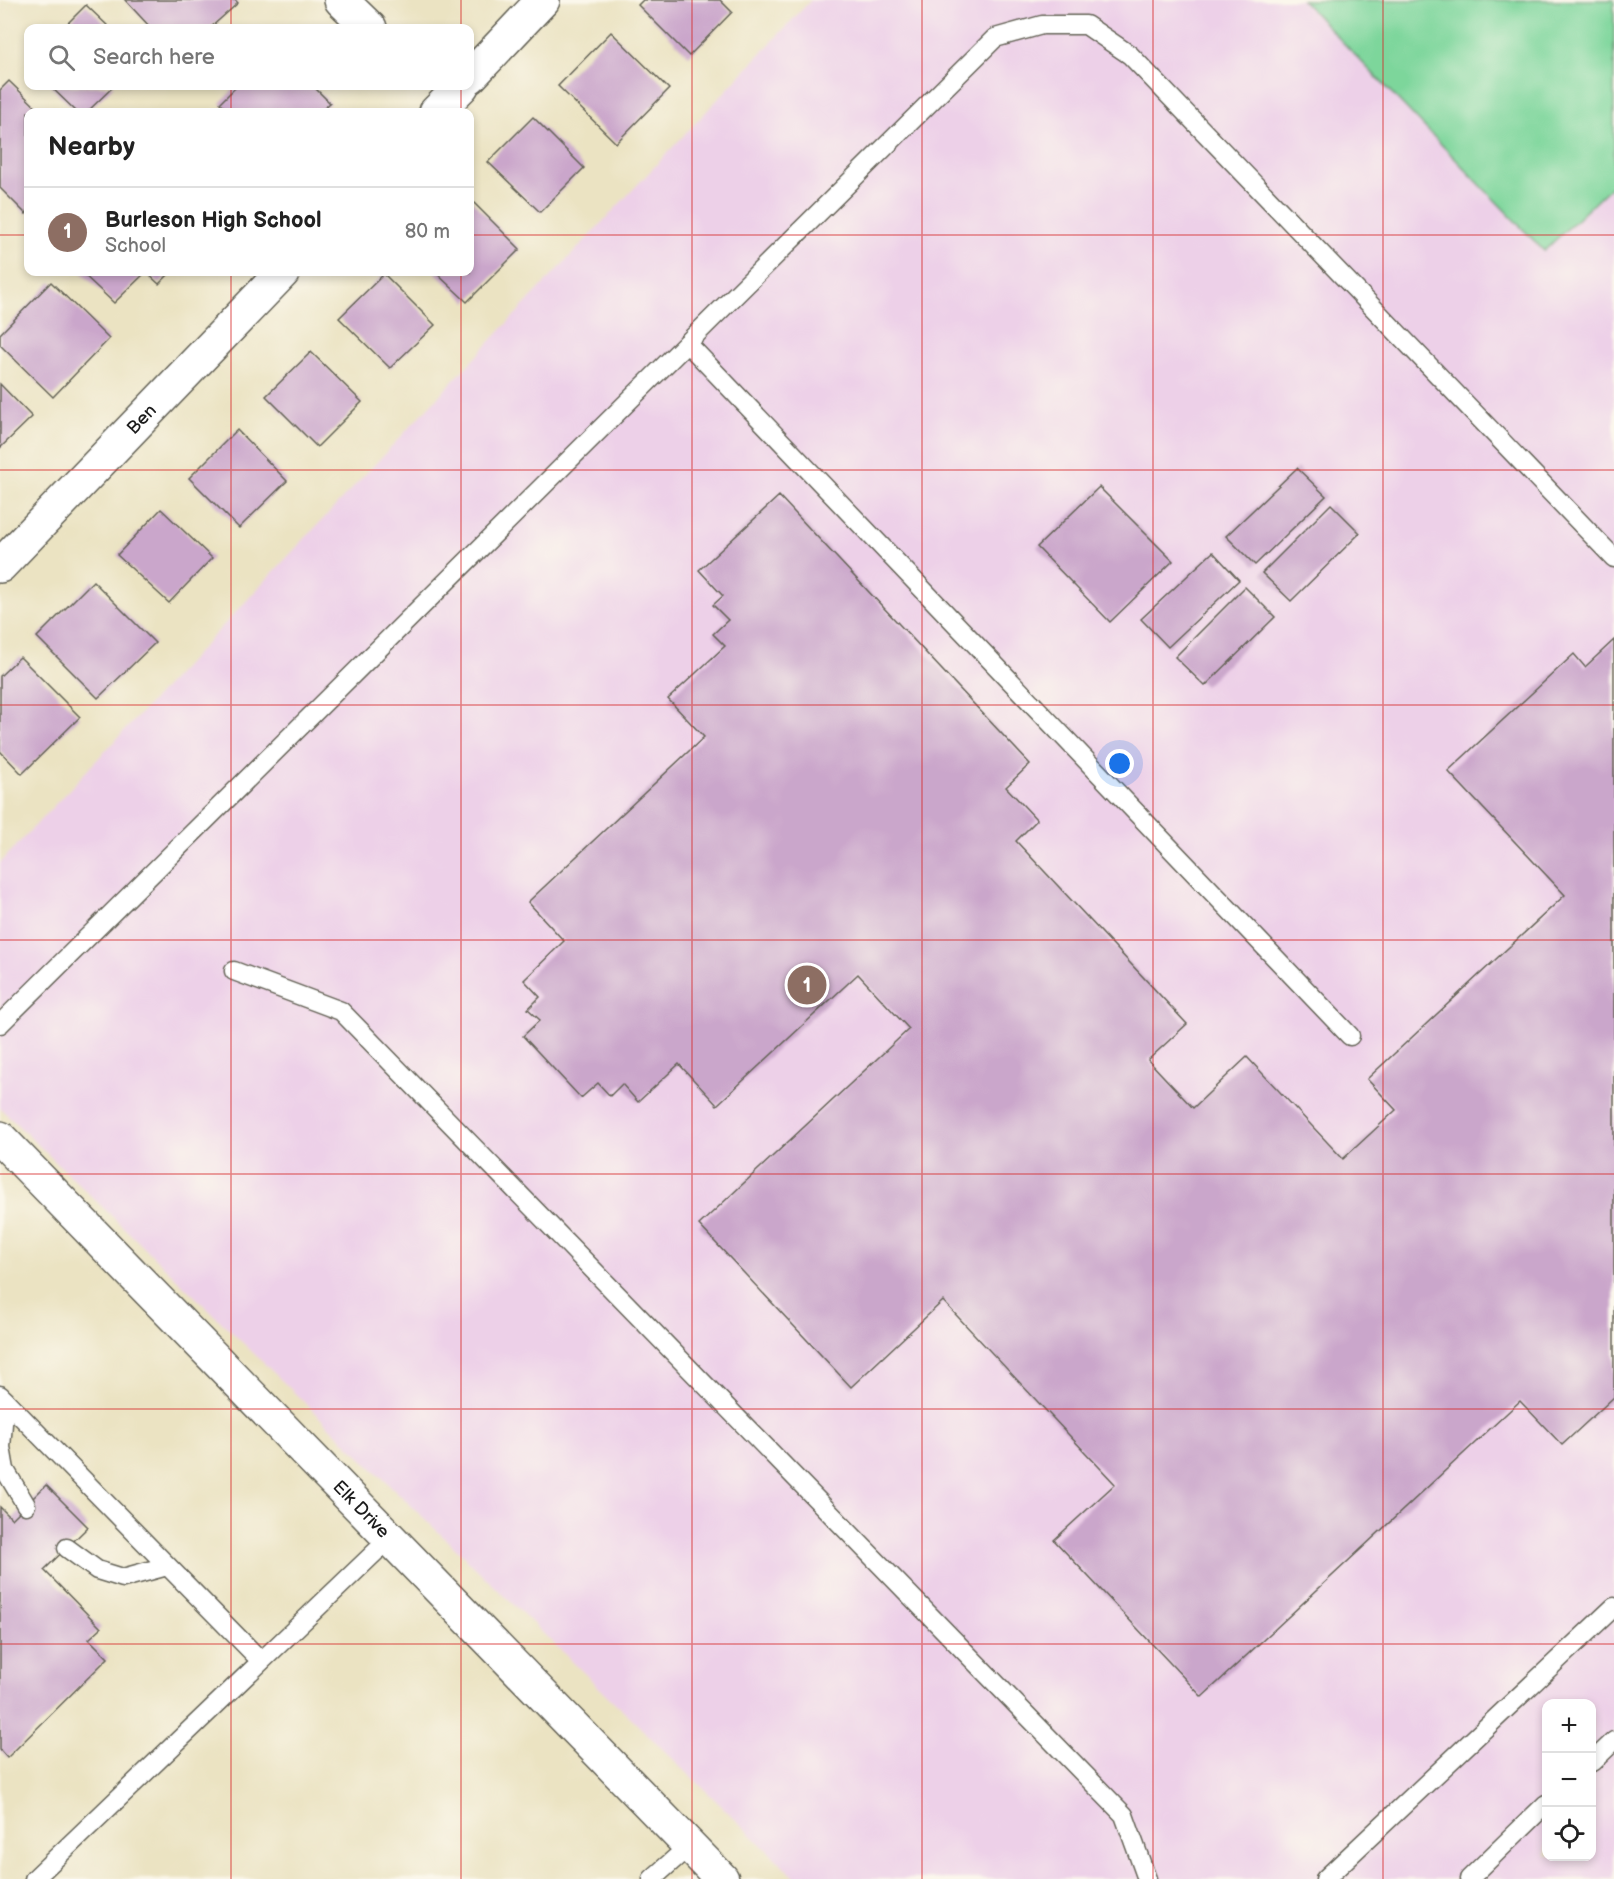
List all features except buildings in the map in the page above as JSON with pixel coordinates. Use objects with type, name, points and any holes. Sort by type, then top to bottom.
[{"type":"street","points":[[341,0],[366,24]]},
{"type":"street","points":[[474,73],[543,0]]},
{"type":"street","name":"Ben","points":[[0,566],[279,276]]},
{"type":"street","name":"Elk Drive","points":[[0,1138],[722,1879]]},
{"type":"lane","points":[[0,1024],[995,38],[1042,25],[1086,25],[1130,55],[1614,558]]},
{"type":"lane","points":[[687,343],[1350,1036]]},
{"type":"lane","points":[[234,971],[341,1011],[1124,1815],[1147,1879]]},
{"type":"lane","points":[[2,1397],[261,1661]]},
{"type":"lane","points":[[2,1397],[1,1446],[5,1470],[26,1505]]},
{"type":"lane","points":[[34,1879],[390,1538]]},
{"type":"lane","points":[[67,1548],[97,1570],[123,1578],[167,1566]]},
{"type":"lane","points":[[1325,1879],[1614,1607]]},
{"type":"lane","points":[[1596,1758],[1614,1741]]},
{"type":"lane","points":[[1469,1879],[1543,1807]]},
{"type":"lane","points":[[652,1879],[689,1846]]},
{"type":"shaded area","points":[[811,0],[1614,0],[1614,1879],[797,1879],[0,1108],[0,863]]},
{"type":"green space","points":[[1302,0],[1614,0],[1614,184],[1544,251]]},
{"type":"place","name":"Burleson High School","points":[[807,985]]}]
